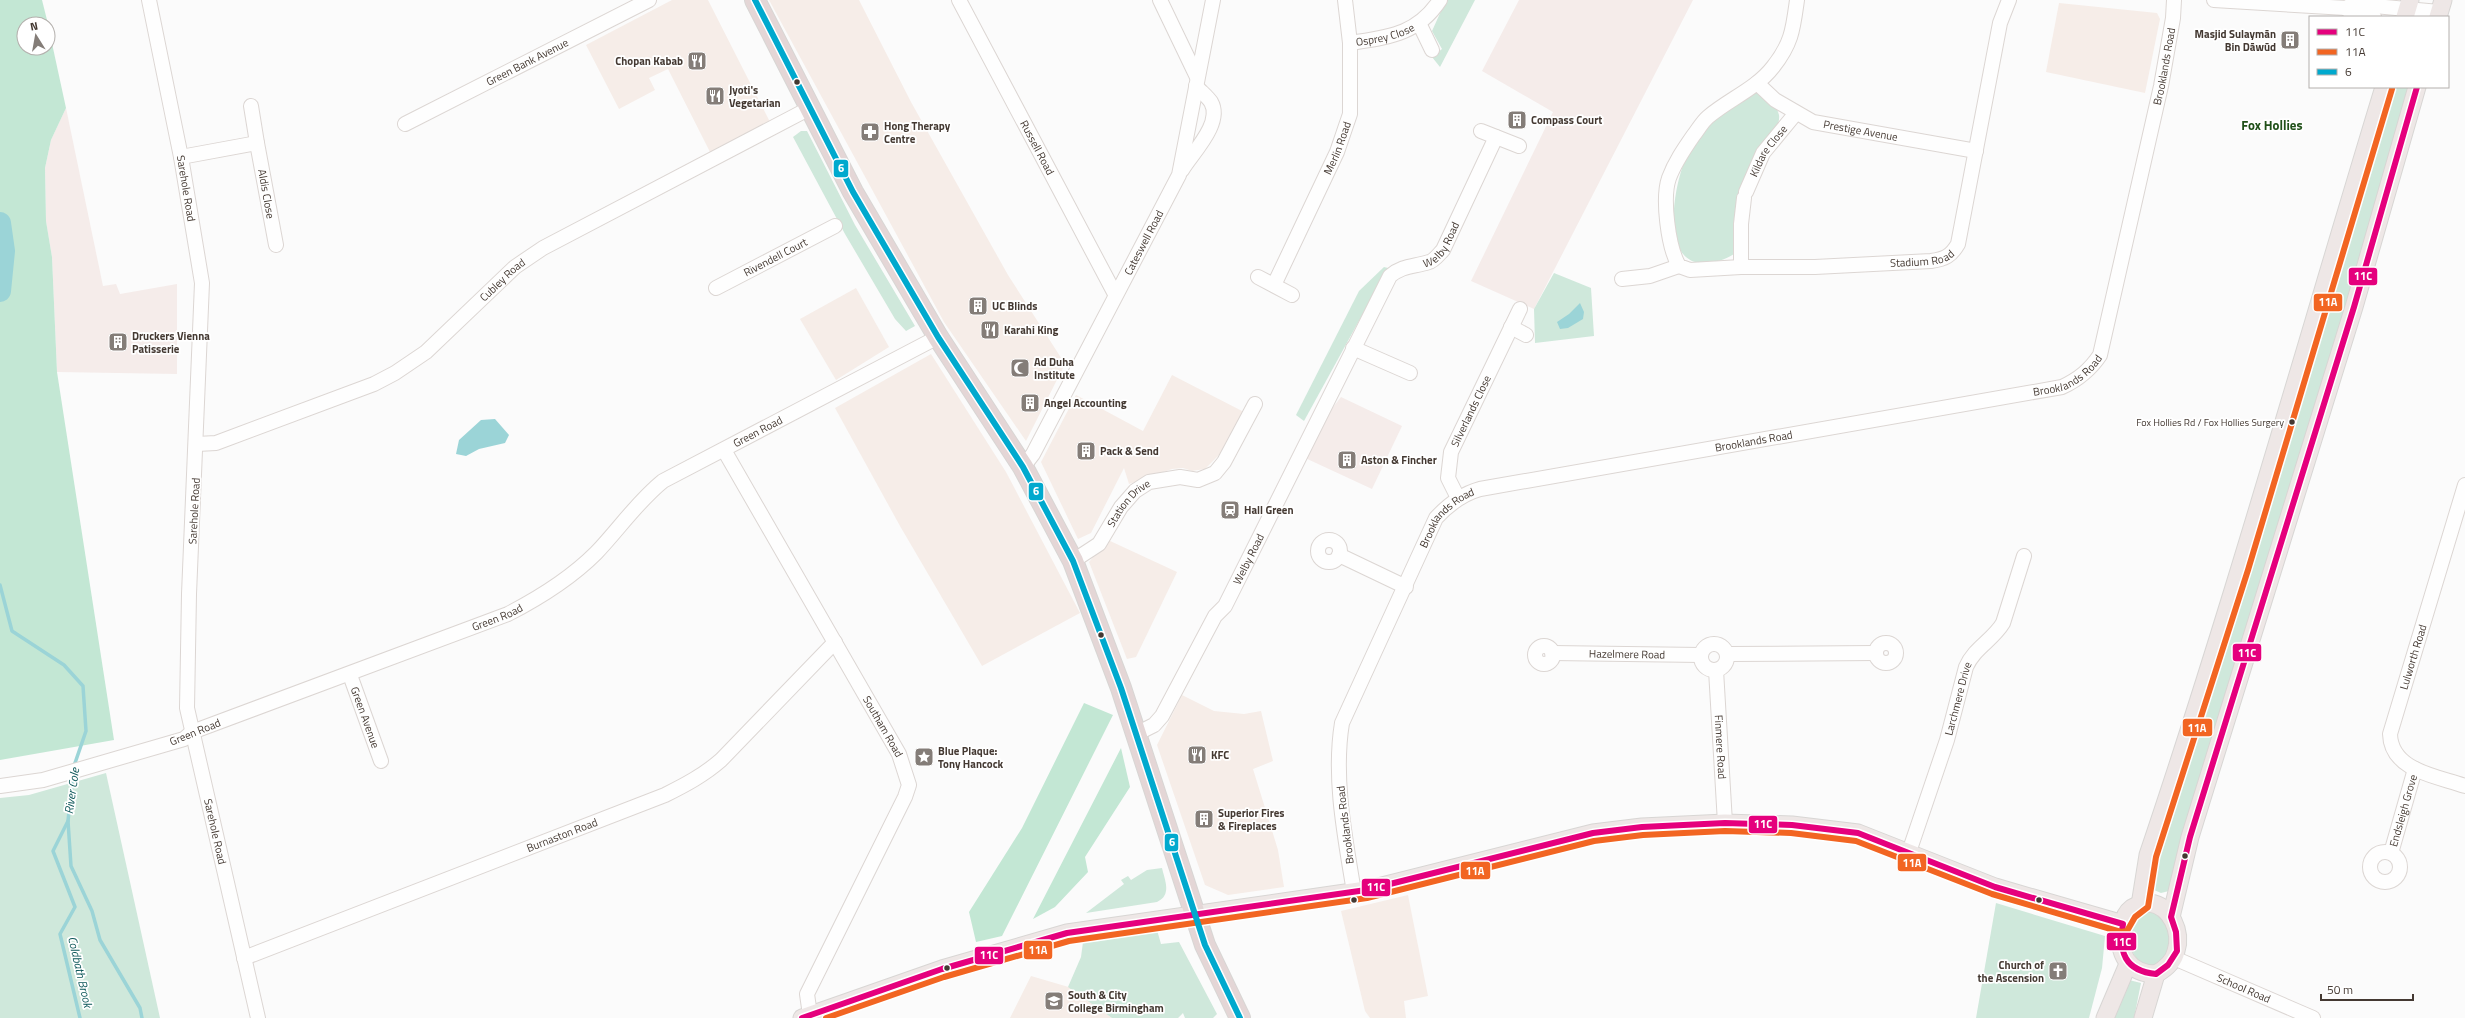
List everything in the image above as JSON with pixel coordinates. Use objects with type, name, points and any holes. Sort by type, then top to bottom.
[{"type":"highway","points":[[755,0],[857,199],[938,337],[1023,467],[1073,561],[1121,688],[1205,945],[1235,1016]]},
{"type":"main road","points":[[2140,905],[2148,855],[2280,442],[2318,305],[2384,88]]},
{"type":"main road","points":[[2143,1018],[2156,974],[2174,958],[2177,940],[2171,917],[2190,837],[2352,314],[2418,88]]},
{"type":"main road","points":[[806,1017],[942,969],[1075,931],[1194,913],[1354,892],[1454,869],[1593,832],[1642,827],[1724,823],[1792,825],[1858,834],[1909,852],[1995,887],[2123,924]]},
{"type":"main road","points":[[2156,974],[2139,971],[2128,964],[2124,958],[2120,944],[2123,924],[2129,911],[2140,905],[2156,904],[2171,917]]},
{"type":"main road","points":[[2105,1018],[2128,964]]},
{"type":"street","name":"Sarehole Road","points":[[149,0],[181,157],[202,283],[197,444],[189,594],[187,701],[192,732],[258,1018]]},
{"type":"street","name":"Green Bank Avenue","points":[[405,124],[649,0]]},
{"type":"street","name":"Russell Road","points":[[959,0],[1115,294]]},
{"type":"street","points":[[1160,0],[1196,81],[1210,101],[1214,111],[1213,122],[1179,175]]},
{"type":"street","name":"Cateswell Road","points":[[1023,467],[1033,454],[1115,294],[1179,175],[1196,81],[1214,0]]},
{"type":"street","name":"Merlin Road","points":[[1274,285],[1337,152],[1350,114],[1350,43],[1345,0]]},
{"type":"street","name":"Osprey Close","points":[[1350,43],[1403,33],[1418,23],[1440,0]]},
{"type":"street","points":[[1622,279],[1650,276],[1678,266],[1672,254],[1668,232],[1667,188],[1669,178],[1681,153],[1707,118],[1731,99],[1757,83],[1773,67],[1791,38],[1797,0]]},
{"type":"street","name":"Stadium Road","points":[[1678,266],[1690,270],[1741,267],[1815,267],[1943,259],[1952,254],[1958,244],[2000,22],[2009,0]]},
{"type":"street","name":"Brooklands Road","points":[[1354,892],[1344,821],[1338,749],[1342,722],[1406,587],[1436,518],[1446,506],[1458,498],[1480,489],[2062,387],[2076,381],[2094,364],[2100,355],[2161,86],[2173,18],[2174,0]]},
{"type":"street","points":[[2214,0],[2346,8],[2354,4],[2440,10]]},
{"type":"street","points":[[2346,8],[2352,14],[2367,16]]},
{"type":"street","name":"Osprey Close","points":[[1418,23],[1432,50]]},
{"type":"street","name":"Prestige Avenue","points":[[1757,83],[1775,100],[1813,122],[1976,151]]},
{"type":"street","name":"Aldis Close","points":[[251,106],[276,245]]},
{"type":"street","name":"Cubley Road","points":[[197,444],[216,443],[374,384],[395,373],[426,352],[503,277],[542,248],[810,108]]},
{"type":"street","name":"Kildare Close","points":[[1741,267],[1741,224],[1745,195],[1763,153],[1796,113]]},
{"type":"street","points":[[1481,131],[1519,146]]},
{"type":"street","name":"Welby Road","points":[[1135,731],[1150,728],[1162,716],[1215,616],[1225,606],[1390,276],[1398,269],[1406,266],[1430,262],[1443,250],[1496,137]]},
{"type":"street","points":[[181,157],[258,144]]},
{"type":"street","name":"Rivendell Court","points":[[716,288],[835,226]]},
{"type":"street","points":[[1258,277],[1292,295]]},
{"type":"street","name":"Silverlands Close","points":[[1458,498],[1448,478],[1451,452],[1520,309]]},
{"type":"street","points":[[1512,327],[1526,335]]},
{"type":"street","name":"Green Road","points":[[0,786],[43,780],[184,739],[192,732],[350,675],[508,614],[532,601],[579,568],[596,552],[643,498],[664,481],[938,337]]},
{"type":"street","points":[[1353,348],[1410,373]]},
{"type":"street","name":"Station Drive","points":[[1073,561],[1099,544],[1121,507],[1135,491],[1160,479],[1180,477],[1198,480],[1215,473],[1224,462],[1255,404]]},
{"type":"street","name":"Southam Road","points":[[724,450],[899,754],[909,785],[905,797],[807,994],[806,1017]]},
{"type":"street","name":"Lulworth Road","points":[[2465,485],[2390,734],[2393,752],[2406,764],[2465,786]]},
{"type":"street","points":[[1339,555],[1406,587]]},
{"type":"street","name":"Larchmere Drive","points":[[1909,852],[1947,740],[1966,667],[1971,657],[1998,631],[2003,622],[2024,556]]},
{"type":"street","name":"Burnaston Road","points":[[244,958],[658,798],[685,786],[704,774],[721,760],[835,642]]},
{"type":"street","points":[[1714,644],[1723,646],[1728,654],[1724,666],[1716,670],[1705,666],[1701,655],[1706,647],[1714,644]]},
{"type":"street","name":"Hazelmere Road","points":[[1552,653],[1701,655]]},
{"type":"street","points":[[1728,654],[1876,653]]},
{"type":"street","name":"Finmere Road","points":[[1716,670],[1724,823]]},
{"type":"street","name":"Green Avenue","points":[[350,675],[380,761]]},
{"type":"street","name":"Endsleigh Grove","points":[[2391,853],[2415,768]]},
{"type":"street","name":"School Road","points":[[2174,958],[2313,1018]]},
{"type":"shaded area","points":[[672,0],[708,0],[770,122],[711,154],[668,69],[649,78],[655,90],[619,109],[586,45]]},
{"type":"shaded area","points":[[769,0],[859,0],[911,102],[1008,275],[1065,364],[1026,441],[944,322]]},
{"type":"shaded area","points":[[1519,0],[1693,0],[1534,309],[1471,281],[1553,112],[1482,71]]},
{"type":"shaded area","points":[[2059,3],[2157,13],[2160,19],[2145,93],[2046,72]]},
{"type":"shaded area","points":[[66,108],[103,286],[116,284],[120,294],[177,284],[177,374],[57,372],[52,257],[46,221],[45,168],[51,140]]},
{"type":"shaded area","points":[[856,288],[889,347],[836,380],[800,319]]},
{"type":"shaded area","points":[[931,354],[1006,472],[1080,613],[982,666],[900,526],[835,408]]},
{"type":"shaded area","points":[[1172,375],[1244,412],[1221,453],[1205,469],[1192,471],[1183,468],[1172,469],[1129,484],[1124,468],[1091,533],[1078,539],[1041,462],[1076,395],[1143,431]]},
{"type":"shaded area","points":[[1341,397],[1402,426],[1372,489],[1303,457],[1323,420]]},
{"type":"shaded area","points":[[1108,540],[1177,572],[1136,657],[1127,659],[1089,562]]},
{"type":"shaded area","points":[[1182,695],[1214,711],[1244,714],[1261,711],[1273,761],[1253,769],[1278,850],[1284,887],[1228,895],[1205,885],[1157,745]]},
{"type":"shaded area","points":[[1408,895],[1428,996],[1404,1001],[1406,1018],[1370,1018],[1365,1011],[1341,911]]},
{"type":"shaded area","name":"South & City College Birmingham","points":[[1031,976],[1072,988],[1112,1018],[1010,1018]]},
{"type":"green space","points":[[0,0],[42,0],[46,16],[16,16],[16,56],[55,56],[66,108],[51,140],[45,168],[46,221],[52,257],[57,372],[114,740],[0,760]]},
{"type":"green space","points":[[1446,0],[1475,0],[1440,67],[1432,57],[1442,49],[1432,31]]},
{"type":"green space","points":[[2390,88],[2411,88],[2373,221],[2169,891],[2161,893],[2154,890],[2152,886],[2161,836]]},
{"type":"green space","points":[[1755,92],[1776,107],[1779,120],[1778,125],[1772,135],[1759,152],[1752,165],[1742,189],[1736,214],[1734,254],[1724,259],[1709,263],[1690,260],[1681,251],[1676,238],[1674,221],[1677,186],[1681,170],[1692,148],[1709,125],[1721,113]]},
{"type":"green space","points":[[801,131],[807,131],[855,225],[915,326],[906,331],[895,319],[845,234],[793,137]]},
{"type":"green space","points":[[1384,267],[1388,268],[1304,421],[1296,415],[1359,291]]},
{"type":"green space","points":[[1554,273],[1591,288],[1594,336],[1535,343],[1534,309]]},
{"type":"green space","points":[[1084,703],[1113,715],[1002,936],[976,942],[969,912],[1022,828]]},
{"type":"green space","points":[[1121,748],[1130,787],[1085,857],[1088,872],[1055,907],[1033,919]]},
{"type":"green space","points":[[106,773],[160,1018],[0,1018],[0,798],[29,795]]},
{"type":"green space","points":[[1162,868],[1166,883],[1166,892],[1165,896],[1157,902],[1086,913],[1124,884],[1121,880],[1128,876],[1131,880],[1147,870]]},
{"type":"green space","points":[[1996,903],[2105,936],[2102,968],[2089,1018],[1976,1018]]},
{"type":"green space","points":[[2154,911],[2166,923],[2169,929],[2170,935],[2168,948],[2162,964],[2143,968],[2129,947],[2132,920],[2140,913]]},
{"type":"green space","points":[[1157,930],[1161,944],[1179,942],[1217,1014],[1213,1018],[1185,1018],[1183,1013],[1178,1018],[1112,1018],[1068,987],[1081,957],[1083,942]]},
{"type":"green space","points":[[2129,980],[2141,983],[2134,1018],[2114,1018]]},
{"type":"water","points":[[1580,303],[1584,312],[1583,319],[1568,328],[1560,329],[1557,322],[1569,314]]},
{"type":"water","points":[[495,419],[509,435],[505,443],[479,449],[466,456],[456,454],[459,440],[481,420]]},
{"type":"waterway","name":"River Cole","points":[[0,223],[4,251],[0,291]]},
{"type":"waterway","name":"River Cole","points":[[0,585],[12,631],[64,665],[83,686],[86,731],[74,766]]},
{"type":"waterway","name":"River Cole","points":[[73,774],[68,821],[71,866],[92,911],[100,940],[140,1008],[142,1018]]},
{"type":"waterway","name":"Coldbath Brook","points":[[68,821],[53,851],[75,907],[60,934],[80,1018]]},
{"type":"transit line","name":"6","points":[[755,0],[853,192],[938,337],[1023,467],[1073,561],[1121,688],[1205,945],[1240,1018]]},
{"type":"transit line","name":"11C","points":[[802,1018],[942,969],[1067,933],[1366,890],[1593,833],[1642,827],[1725,823],[1792,825],[1858,833],[1995,887],[2123,924],[2122,943],[2126,958],[2137,969],[2156,974],[2168,965],[2177,951],[2176,932],[2171,917],[2190,837],[2354,307],[2417,88]]},
{"type":"transit line","name":"11A","points":[[826,1018],[944,977],[1069,941],[1367,898],[1594,841],[1643,835],[1725,831],[1791,833],[1856,841],[1992,894],[2121,932],[2127,931],[2135,917],[2148,907],[2156,857],[2248,570],[2392,89]]},
{"type":"place","name":"Masjid Sulaymān Bin Dāwūd","points":[[2290,40]]},
{"type":"place","name":"Chopan Kabab","points":[[697,61]]},
{"type":"place","name":"Jyoti's Vegetarian","points":[[715,96]]},
{"type":"place","name":"Compass Court","points":[[1517,120]]},
{"type":"place","name":"Hong Therapy Centre","points":[[870,132]]},
{"type":"place","name":"UC Blinds","points":[[978,306]]},
{"type":"place","name":"Karahi King","points":[[990,330]]},
{"type":"place","name":"Druckers Vienna Patisserie","points":[[118,342]]},
{"type":"place","name":"Ad Duha Institute","points":[[1020,368]]},
{"type":"place","name":"Angel Accounting","points":[[1030,403]]},
{"type":"place","name":"Fox Hollies Rd / Fox Hollies Surgery","points":[[2292,422]]},
{"type":"place","name":"Pack & Send","points":[[1086,451]]},
{"type":"place","name":"Aston & Fincher","points":[[1347,460]]},
{"type":"place","name":"Hall Green","points":[[1230,510]]},
{"type":"place","name":"KFC","points":[[1197,755]]},
{"type":"place","name":"Blue Plaque: Tony Hancock","points":[[924,757]]},
{"type":"place","name":"Superior Fires & Fireplaces","points":[[1204,819]]},
{"type":"place","name":"Church of the Ascension","points":[[2058,971]]},
{"type":"place","name":"South & City College Birmingham","points":[[1054,1001]]},
{"type":"district","name":"Fox Hollies","points":[[2272,125]]}]
